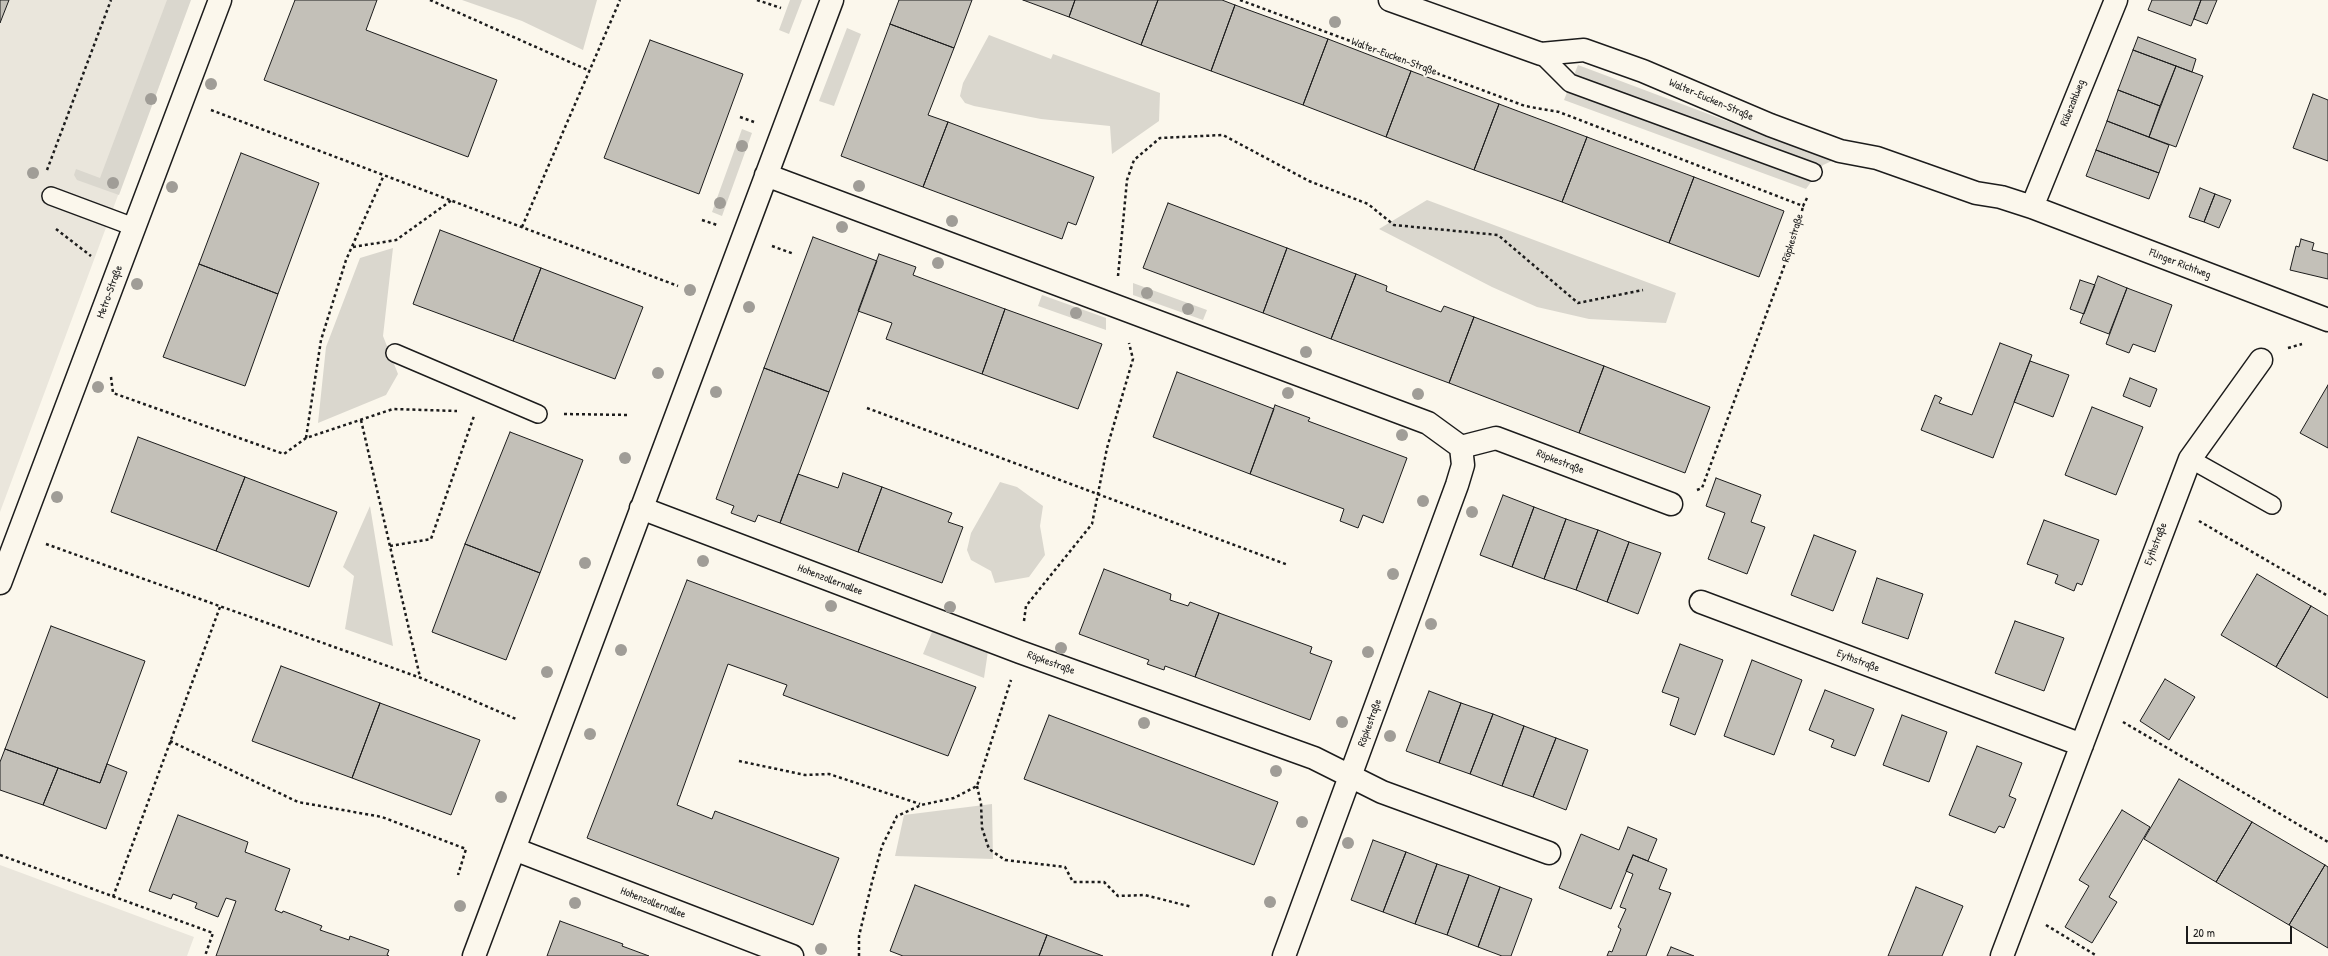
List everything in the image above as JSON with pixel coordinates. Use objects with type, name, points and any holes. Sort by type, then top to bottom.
[{"type":"street","name":"Metro-Straße","points":[[0,583],[220,0]]},
{"type":"street","points":[[474,956],[832,0]]},
{"type":"street","name":"Walter-Eucken-Straße","points":[[1390,0],[1541,54],[1584,50],[1642,71],[1770,125],[1840,151],[1877,158],[1976,193],[2001,197],[2032,207]]},
{"type":"street","name":"Rübezahlweg","points":[[2032,207],[2116,0]]},
{"type":"street","points":[[766,175],[1428,423],[1462,447]]},
{"type":"street","name":"Flinger Richtweg","points":[[2032,207],[2328,320]]},
{"type":"street","name":"Eythstraße","points":[[2002,956],[2171,505],[2190,460],[2261,360]]},
{"type":"street","name":"Röpkestraße","points":[[1284,956],[1457,485],[1463,465],[1462,447],[1496,438],[1671,504]]},
{"type":"street","name":"Hohenzollernallee","points":[[641,508],[1020,652]]},
{"type":"street","name":"Eythstraße","points":[[1701,602],[2082,745]]},
{"type":"street","name":"Röpkestraße","points":[[1020,652],[1314,758],[1382,792],[1548,853]]},
{"type":"street","name":"Hohenzollernallee","points":[[514,849],[792,956]]},
{"type":"lane","points":[[1541,54],[1570,83],[1813,172]]},
{"type":"lane","points":[[51,196],[134,227]]},
{"type":"lane","points":[[395,353],[538,414]]},
{"type":"lane","points":[[2190,460],[2272,505]]},
{"type":"path","points":[[46,174],[111,0]]},
{"type":"path","points":[[430,0],[590,72]]},
{"type":"path","points":[[522,227],[620,0]]},
{"type":"path","points":[[757,0],[781,8]]},
{"type":"path","name":"Walter-Eucken-Straße","points":[[1240,0],[1525,106],[1558,112],[1803,206]]},
{"type":"path","points":[[182,100],[678,286]]},
{"type":"path","points":[[740,117],[755,122]]},
{"type":"path","points":[[306,438],[321,340],[352,247],[384,175]]},
{"type":"path","points":[[1803,206],[1810,192]]},
{"type":"path","points":[[352,247],[396,240],[452,200]]},
{"type":"path","name":"Röpkestraße","points":[[1671,504],[1702,488],[1799,226],[1803,206]]},
{"type":"path","points":[[702,220],[720,226]]},
{"type":"path","points":[[49,224],[116,276]]},
{"type":"path","points":[[1394,225],[1498,235],[1578,303],[1643,290]]},
{"type":"path","points":[[766,244],[794,254]]},
{"type":"path","points":[[2261,360],[2300,343],[2307,345]]},
{"type":"path","points":[[82,365],[111,375],[113,393],[284,454],[306,438],[393,409],[460,411]]},
{"type":"path","points":[[867,408],[1098,496],[1288,565]]},
{"type":"path","points":[[390,546],[431,539],[475,412]]},
{"type":"path","points":[[538,414],[630,415]]},
{"type":"path","points":[[362,420],[421,678]]},
{"type":"path","points":[[2171,505],[2328,596]]},
{"type":"path","points":[[19,535],[421,678],[516,720]]},
{"type":"path","points":[[113,897],[220,607]]},
{"type":"path","points":[[1020,652],[977,786],[981,804],[982,828],[989,848],[1004,860],[1065,867],[1073,882],[1104,882],[1118,896],[1146,895],[1192,907]]},
{"type":"path","points":[[2095,706],[2328,842]]},
{"type":"path","points":[[170,741],[298,802],[382,817],[466,849],[458,875]]},
{"type":"path","points":[[738,761],[805,775],[829,774],[921,804]]},
{"type":"path","points":[[859,956],[859,936],[882,846],[897,816],[921,804],[954,798],[977,786]]},
{"type":"path","points":[[0,855],[213,934],[205,956]]},
{"type":"path","points":[[2020,910],[2097,956]]},
{"type":"shaded area","points":[[0,0],[189,0],[180,29],[0,512]]},
{"type":"shaded area","points":[[167,0],[191,0],[119,195],[77,180],[74,175],[76,169],[100,178]]},
{"type":"shaded area","points":[[462,0],[597,0],[583,50],[522,21]]},
{"type":"shaded area","points":[[790,0],[802,0],[789,34],[779,30]]},
{"type":"shaded area","points":[[847,28],[861,34],[834,106],[819,101]]},
{"type":"shaded area","points":[[989,35],[1051,59],[1053,54],[1160,93],[1159,121],[1112,154],[1110,126],[1041,119],[965,103],[960,96],[963,83]]},
{"type":"shaded area","points":[[1578,65],[1834,160],[1823,165],[1806,189],[1564,100]]},
{"type":"shaded area","points":[[742,129],[752,133],[722,216],[712,212]]},
{"type":"shaded area","points":[[1427,200],[1676,293],[1666,323],[1589,319],[1537,307],[1492,287],[1379,229]]},
{"type":"shaded area","points":[[393,248],[383,336],[398,374],[386,395],[318,423],[326,347],[360,258]]},
{"type":"shaded area","points":[[1133,283],[1207,310],[1203,320],[1133,295]]},
{"type":"shaded area","points":[[1042,295],[1106,318],[1106,330],[1038,306]]},
{"type":"shaded area","points":[[1000,482],[1017,487],[1043,506],[1040,526],[1045,555],[1029,577],[995,583],[991,571],[971,560],[967,550],[971,533]]},
{"type":"shaded area","points":[[370,506],[393,646],[345,629],[354,576],[343,567]]},
{"type":"shaded area","points":[[932,632],[988,651],[984,678],[923,654]]},
{"type":"shaded area","points":[[992,804],[993,859],[895,856],[904,815]]},
{"type":"shaded area","points":[[0,865],[194,937],[187,956],[0,956]]},
{"type":"building","points":[[0,0],[9,0],[0,23]]},
{"type":"building","points":[[295,0],[377,0],[366,30],[497,80],[468,157],[264,80]]},
{"type":"building","points":[[899,0],[972,0],[954,48],[890,24]]},
{"type":"building","points":[[1023,0],[1075,0],[1069,17]]},
{"type":"building","points":[[1075,0],[1158,0],[1141,45],[1069,17]]},
{"type":"building","points":[[1158,0],[1222,0],[1235,5],[1211,71],[1141,45]]},
{"type":"building","points":[[2152,0],[2201,0],[2191,26],[2148,10]]},
{"type":"building","points":[[2201,0],[2217,0],[2207,24],[2194,19]]},
{"type":"building","points":[[1235,5],[1328,39],[1303,105],[1211,71]]},
{"type":"building","points":[[890,24],[954,48],[928,115],[948,122],[923,187],[841,156]]},
{"type":"building","points":[[2138,37],[2196,59],[2192,72],[2133,50]]},
{"type":"building","points":[[1328,39],[1411,71],[1386,137],[1303,105]]},
{"type":"building","points":[[650,40],[743,74],[699,194],[604,158]]},
{"type":"building","points":[[2133,50],[2176,66],[2160,106],[2118,90]]},
{"type":"building","points":[[2176,66],[2203,76],[2176,147],[2149,137]]},
{"type":"building","points":[[1411,71],[1499,104],[1474,170],[1386,137]]},
{"type":"building","points":[[2118,90],[2160,106],[2149,137],[2107,121]]},
{"type":"building","points":[[2313,94],[2328,100],[2328,161],[2293,148]]},
{"type":"building","points":[[1499,104],[1587,137],[1562,202],[1474,170]]},
{"type":"building","points":[[2107,121],[2169,145],[2159,173],[2096,150]]},
{"type":"building","points":[[948,122],[1094,177],[1076,225],[1068,222],[1062,239],[923,187]]},
{"type":"building","points":[[1587,137],[1694,177],[1669,243],[1562,202]]},
{"type":"building","points":[[2096,150],[2159,173],[2149,199],[2086,176]]},
{"type":"building","points":[[241,153],[319,183],[278,294],[199,264]]},
{"type":"building","points":[[1694,177],[1784,211],[1759,277],[1669,243]]},
{"type":"building","points":[[2200,188],[2215,194],[2204,222],[2189,217]]},
{"type":"building","points":[[2215,194],[2231,200],[2219,228],[2204,222]]},
{"type":"building","points":[[1168,203],[1287,248],[1263,313],[1143,268]]},
{"type":"building","points":[[440,230],[541,268],[513,341],[413,304]]},
{"type":"building","points":[[813,237],[877,261],[829,392],[764,368]]},
{"type":"building","points":[[2301,239],[2314,243],[2312,250],[2328,254],[2328,279],[2290,270],[2296,246],[2299,247]]},
{"type":"building","points":[[1287,248],[1356,274],[1331,339],[1263,313]]},
{"type":"building","points":[[879,254],[916,267],[913,275],[1005,309],[982,374],[886,339],[892,323],[858,311]]},
{"type":"building","points":[[199,264],[278,294],[245,386],[163,357]]},
{"type":"building","points":[[541,268],[643,307],[615,379],[513,341]]},
{"type":"building","points":[[1356,274],[1387,286],[1386,291],[1441,312],[1444,306],[1474,317],[1449,383],[1331,339]]},
{"type":"building","points":[[2098,276],[2127,288],[2109,334],[2080,323]]},
{"type":"building","points":[[2080,280],[2095,285],[2084,314],[2070,309]]},
{"type":"building","points":[[2127,288],[2172,305],[2155,352],[2133,344],[2129,353],[2106,344]]},
{"type":"building","points":[[1005,309],[1102,344],[1078,409],[982,374]]},
{"type":"building","points":[[1474,317],[1604,366],[1579,433],[1449,383]]},
{"type":"building","points":[[2000,343],[2032,355],[1993,458],[1921,430],[1935,395],[1942,398],[1939,403],[1972,415]]},
{"type":"building","points":[[2030,361],[2069,375],[2053,417],[2014,402]]},
{"type":"building","points":[[1604,366],[1710,407],[1685,473],[1579,433]]},
{"type":"building","points":[[764,368],[829,392],[780,523],[758,515],[755,522],[731,513],[734,506],[716,499]]},
{"type":"building","points":[[1177,372],[1274,409],[1250,474],[1153,437]]},
{"type":"building","points":[[2130,378],[2157,389],[2150,407],[2123,396]]},
{"type":"building","points":[[2328,385],[2328,448],[2300,433]]},
{"type":"building","points":[[1275,405],[1310,418],[1308,421],[1407,458],[1383,523],[1363,515],[1358,528],[1340,521],[1344,509],[1250,474]]},
{"type":"building","points":[[2092,407],[2143,427],[2116,495],[2065,475]]},
{"type":"building","points":[[510,432],[583,460],[540,573],[465,544]]},
{"type":"building","points":[[138,437],[245,477],[216,551],[111,512]]},
{"type":"building","points":[[843,473],[882,487],[858,552],[780,523],[798,474],[838,488]]},
{"type":"building","points":[[245,477],[337,512],[309,587],[216,551]]},
{"type":"building","points":[[1716,478],[1761,495],[1751,522],[1765,527],[1747,574],[1708,559],[1725,513],[1706,506]]},
{"type":"building","points":[[882,487],[952,513],[948,522],[963,527],[942,583],[858,552]]},
{"type":"building","points":[[1503,495],[1534,507],[1512,567],[1480,555]]},
{"type":"building","points":[[1534,507],[1566,519],[1544,579],[1512,567]]},
{"type":"building","points":[[1566,519],[1598,530],[1576,590],[1544,579]]},
{"type":"building","points":[[2044,520],[2099,540],[2082,585],[2077,583],[2074,591],[2055,583],[2058,575],[2027,564]]},
{"type":"building","points":[[1598,530],[1629,542],[1607,602],[1576,590]]},
{"type":"building","points":[[1814,535],[1856,551],[1833,611],[1791,595]]},
{"type":"building","points":[[1629,542],[1661,553],[1638,614],[1607,602]]},
{"type":"building","points":[[465,544],[540,573],[506,660],[432,632]]},
{"type":"building","points":[[1104,569],[1171,594],[1170,600],[1188,606],[1190,602],[1219,613],[1195,677],[1165,666],[1164,670],[1147,664],[1149,660],[1079,634]]},
{"type":"building","points":[[2257,574],[2311,606],[2276,667],[2221,635]]},
{"type":"building","points":[[1877,578],[1923,594],[1908,639],[1862,623]]},
{"type":"building","points":[[687,580],[976,687],[948,756],[783,695],[787,685],[728,664],[677,805],[712,819],[715,811],[839,858],[813,925],[587,838]]},
{"type":"building","points":[[2311,606],[2328,616],[2328,698],[2276,667]]},
{"type":"building","points":[[1219,613],[1312,647],[1310,653],[1332,661],[1310,720],[1195,677]]},
{"type":"building","points":[[2015,621],[2064,638],[2044,691],[1995,673]]},
{"type":"building","points":[[51,626],[145,661],[100,783],[5,749]]},
{"type":"building","points":[[1680,644],[1723,660],[1695,735],[1670,725],[1679,698],[1662,692]]},
{"type":"building","points":[[1752,660],[1802,680],[1774,755],[1724,736]]},
{"type":"building","points":[[281,666],[380,703],[352,778],[252,741]]},
{"type":"building","points":[[2165,679],[2195,697],[2169,740],[2140,721]]},
{"type":"building","points":[[1825,690],[1874,709],[1855,756],[1831,747],[1834,740],[1809,730]]},
{"type":"building","points":[[1429,691],[1461,703],[1439,763],[1406,751]]},
{"type":"building","points":[[380,703],[480,740],[451,815],[352,778]]},
{"type":"building","points":[[1461,703],[1493,714],[1470,774],[1439,763]]},
{"type":"building","points":[[1493,714],[1524,726],[1502,786],[1470,774]]},
{"type":"building","points":[[1049,715],[1278,802],[1254,865],[1024,779]]},
{"type":"building","points":[[1902,715],[1947,732],[1929,782],[1883,765]]},
{"type":"building","points":[[1524,726],[1556,738],[1533,797],[1502,786]]},
{"type":"building","points":[[1556,738],[1588,750],[1566,810],[1533,797]]},
{"type":"building","points":[[1977,746],[2022,763],[2009,796],[2016,799],[2004,828],[1999,826],[1995,833],[1949,815]]},
{"type":"building","points":[[5,749],[58,768],[43,805],[0,790],[0,762]]},
{"type":"building","points":[[107,764],[127,772],[106,829],[43,805],[58,768],[100,783]]},
{"type":"building","points":[[2179,779],[2252,822],[2216,882],[2144,839]]},
{"type":"building","points":[[2122,810],[2150,827],[2109,897],[2117,902],[2092,943],[2065,927],[2089,886],[2079,880]]},
{"type":"building","points":[[178,815],[248,842],[245,852],[290,869],[275,910],[282,913],[283,911],[322,926],[320,930],[349,940],[350,936],[389,950],[387,955],[389,956],[216,956],[236,901],[226,898],[218,917],[195,908],[197,903],[173,894],[171,899],[149,891]]},
{"type":"building","points":[[2252,822],[2325,865],[2289,925],[2216,882]]},
{"type":"building","points":[[1628,827],[1657,839],[1648,861],[1633,855],[1611,909],[1559,888],[1581,834],[1619,850]]},
{"type":"building","points":[[1373,840],[1406,852],[1383,912],[1351,900]]},
{"type":"building","points":[[1406,852],[1437,864],[1415,924],[1383,912]]},
{"type":"building","points":[[1633,855],[1667,869],[1659,889],[1671,893],[1646,956],[1607,956],[1609,951],[1612,952],[1621,929],[1618,927],[1626,909],[1620,907],[1633,874],[1626,871]]},
{"type":"building","points":[[1437,864],[1469,875],[1447,935],[1415,924]]},
{"type":"building","points":[[2325,865],[2328,867],[2328,948],[2289,925]]},
{"type":"building","points":[[1469,875],[1500,887],[1478,947],[1447,935]]},
{"type":"building","points":[[915,885],[1047,935],[1039,956],[903,956],[890,951]]},
{"type":"building","points":[[1500,887],[1532,899],[1511,956],[1502,956],[1478,947]]},
{"type":"building","points":[[1916,887],[1963,906],[1942,956],[1888,956]]},
{"type":"building","points":[[560,921],[623,944],[622,946],[649,956],[547,956]]},
{"type":"building","points":[[1047,935],[1103,956],[1039,956]]},
{"type":"building","points":[[1671,947],[1694,956],[1667,956]]}]
